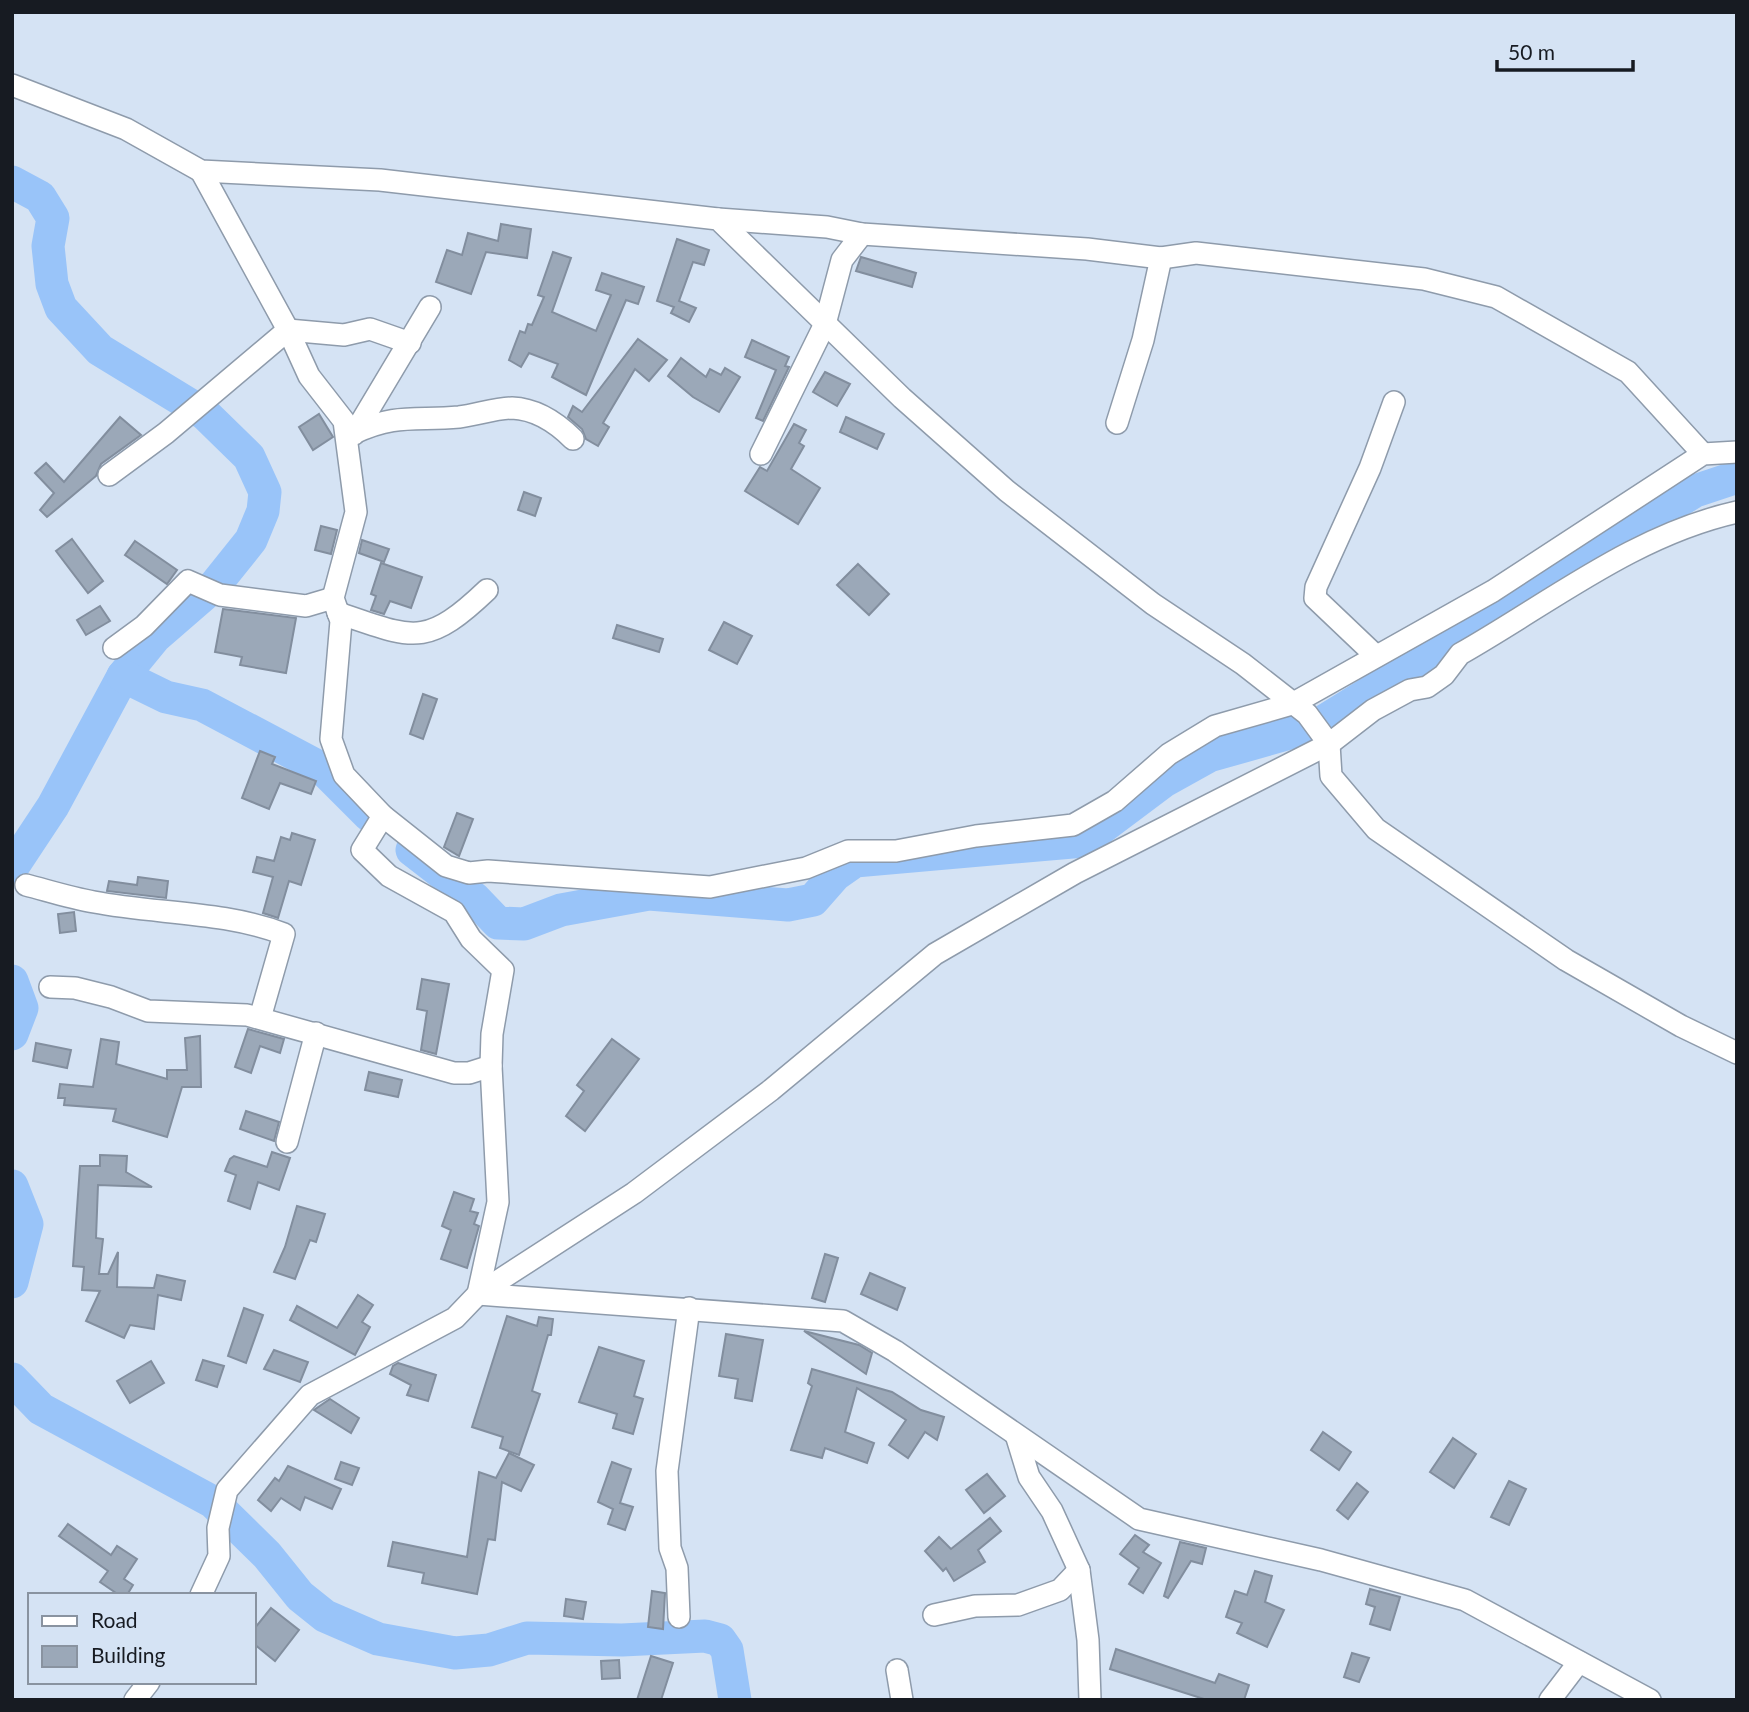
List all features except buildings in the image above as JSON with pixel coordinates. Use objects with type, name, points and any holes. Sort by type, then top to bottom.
[{"type":"street","points":[[12,85],[126,129],[201,172],[380,180],[718,219],[827,227],[862,234],[1087,249],[1161,258],[1196,253],[1289,266],[1370,271],[1424,279],[1496,297],[1628,372],[1703,454]]},
{"type":"street","points":[[201,172],[288,330],[309,376],[344,421],[350,438],[356,512],[335,605],[341,621],[331,738],[345,775],[383,816],[446,866],[470,873],[488,871],[710,887],[806,868],[848,851],[896,852],[976,836],[1073,825],[1115,801],[1169,754],[1215,726],[1292,704],[1493,591],[1703,454],[1737,452]]},
{"type":"street","points":[[718,219],[902,398],[1007,491],[1153,604],[1243,664],[1307,714],[1329,744],[1331,776],[1376,829],[1566,960],[1681,1026],[1737,1053]]},
{"type":"street","points":[[761,454],[825,324],[842,260],[862,234]]},
{"type":"street","points":[[1117,424],[1143,340],[1161,258]]},
{"type":"street","points":[[350,438],[430,307]]},
{"type":"street","points":[[109,475],[185,417],[288,330],[344,335],[370,329],[410,343]]},
{"type":"street","points":[[1376,656],[1315,598],[1316,587],[1370,468],[1394,402]]},
{"type":"street","points":[[350,438],[379,421],[405,417],[450,418],[512,408],[555,421],[573,439]]},
{"type":"street","points":[[202,1593],[219,1556],[218,1528],[227,1490],[310,1395],[455,1318],[478,1294],[634,1194],[771,1090],[935,954],[1075,873],[1329,744],[1373,710],[1410,690],[1427,687],[1444,675],[1460,654],[1627,553],[1671,533],[1737,512]]},
{"type":"street","points":[[114,648],[144,626],[188,581],[220,595],[306,606],[335,605],[416,635],[444,626],[487,590]]},
{"type":"street","points":[[383,816],[362,850],[389,876],[454,912],[471,939],[503,970],[492,1034],[491,1066],[498,1202],[478,1294]]},
{"type":"street","points":[[26,885],[95,902],[158,909],[267,928],[284,934],[260,1018]]},
{"type":"street","points":[[50,987],[99,994],[148,1011],[208,1012],[260,1018],[454,1073],[469,1073],[491,1066]]},
{"type":"street","points":[[287,1142],[317,1033]]},
{"type":"street","points":[[478,1294],[843,1321],[895,1351],[1017,1438],[1139,1519],[1321,1560],[1465,1600],[1650,1700]]},
{"type":"street","points":[[679,1617],[677,1568],[670,1548],[667,1471],[689,1308]]},
{"type":"street","points":[[1017,1438],[1029,1477],[1052,1511],[1079,1570],[1089,1652],[1090,1700]]},
{"type":"street","points":[[934,1615],[975,1606],[1018,1605],[1060,1590],[1079,1570]]},
{"type":"street","points":[[1550,1700],[1579,1662]]},
{"type":"street","points":[[897,1670],[902,1700]]},
{"type":"street","points":[[135,1700],[147,1684]]},
{"type":"waterway","points":[[12,182],[40,197],[53,218],[48,246],[52,284],[61,308],[100,350],[205,414],[249,457],[265,492],[263,511],[251,540],[215,585],[155,637],[123,676],[53,806],[12,868]]},
{"type":"waterway","points":[[1324,721],[1695,491],[1737,477]]},
{"type":"waterway","points":[[123,676],[166,697],[202,705],[323,769],[369,815]]},
{"type":"waterway","points":[[412,850],[474,898],[498,923],[524,924],[561,910],[649,894],[788,905],[813,900],[835,875],[855,861],[1084,841],[1164,781],[1209,756],[1311,727]]},
{"type":"waterway","points":[[12,981],[22,1008],[12,1034]]},
{"type":"waterway","points":[[12,1186],[27,1224],[12,1282]]},
{"type":"waterway","points":[[12,1379],[41,1409],[213,1502],[267,1555],[300,1596],[325,1616],[378,1639],[455,1653],[489,1650],[527,1638],[622,1640],[705,1636],[720,1640],[727,1650],[735,1700]]}]
